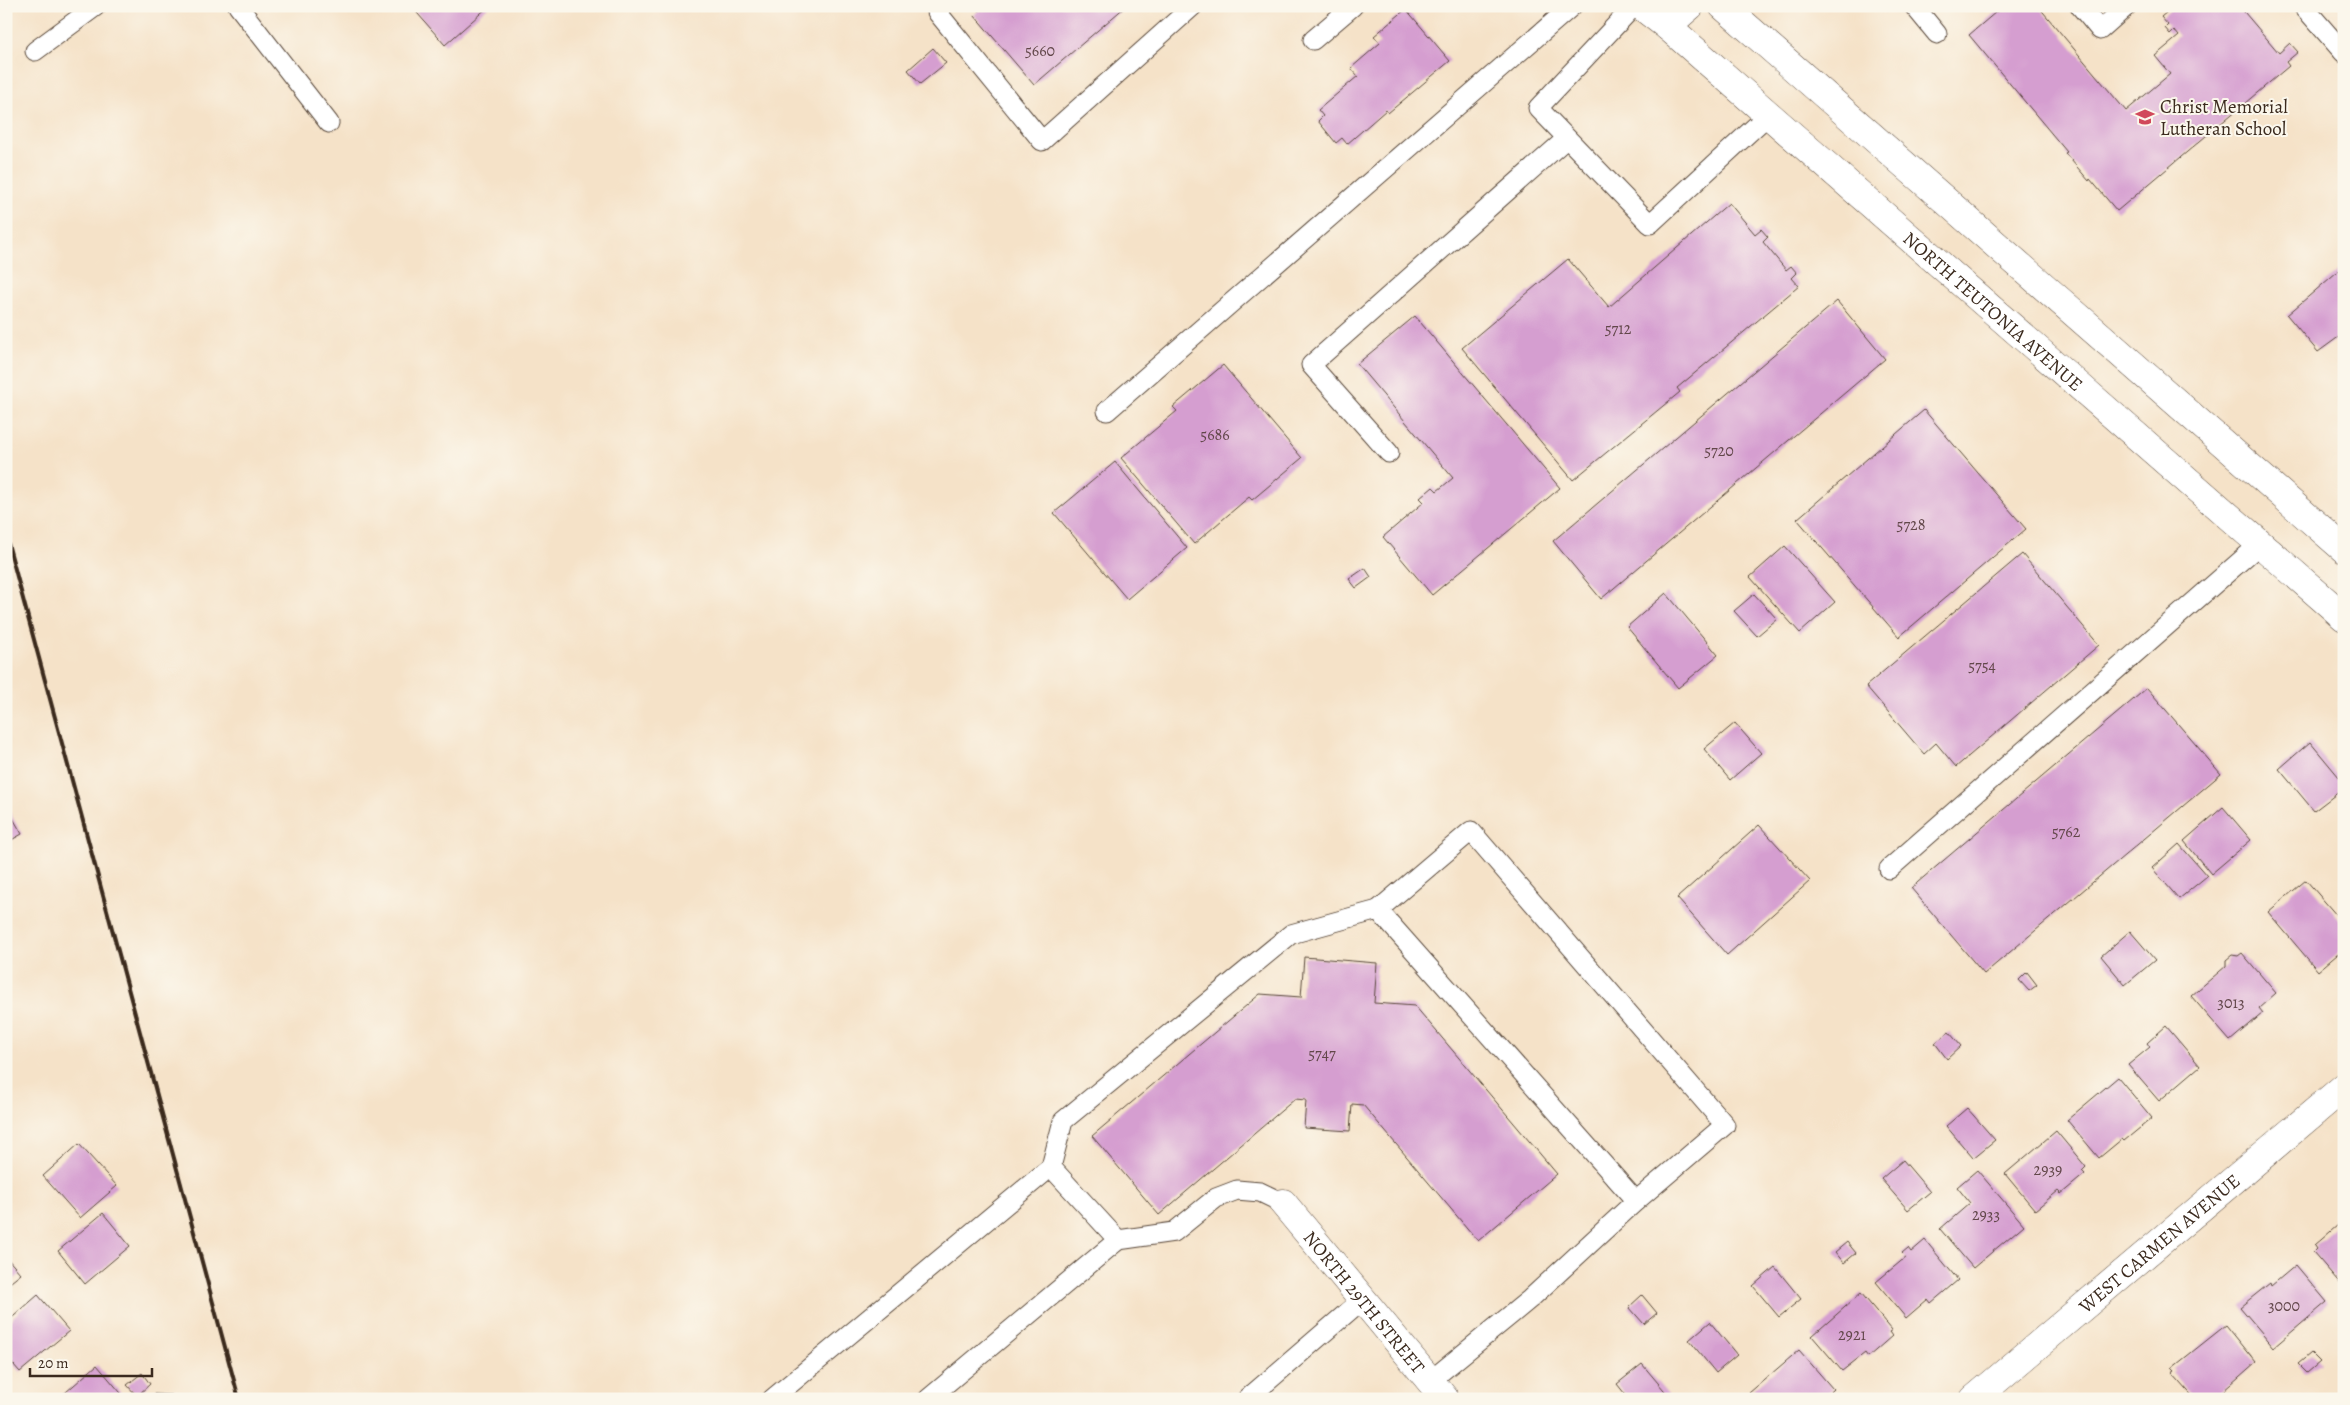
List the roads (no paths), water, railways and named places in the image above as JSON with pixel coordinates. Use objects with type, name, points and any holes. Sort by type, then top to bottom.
[{"type":"main road","name":"NORTH TEUTONIA AVENUE","points":[[1641,6],[1667,26],[2344,617]]},
{"type":"main road","points":[[1667,26],[1690,6]]},
{"type":"main road","points":[[1723,6],[2344,549]]},
{"type":"main road","name":"WEST CARMEN AVENUE","points":[[1974,1399],[2344,1087]]},
{"type":"main road","name":"NORTH 29TH STREET","points":[[1283,1204],[1438,1390]]},
{"type":"lane","points":[[35,51],[96,6]]},
{"type":"lane","points":[[238,6],[330,123]]},
{"type":"lane","points":[[943,6],[937,12],[1042,141],[1193,6]]},
{"type":"lane","points":[[1313,40],[1353,6]]},
{"type":"lane","points":[[1107,411],[1572,6]]},
{"type":"lane","points":[[1634,6],[1538,108],[1650,224],[1768,115]]},
{"type":"lane","points":[[1914,6],[1938,34]]},
{"type":"lane","points":[[2080,6],[2100,30],[2128,6]]},
{"type":"lane","points":[[2303,6],[2344,53]]},
{"type":"lane","points":[[1389,453],[1312,365],[1566,139]]},
{"type":"lane","points":[[1889,869],[2260,544]]},
{"type":"lane","points":[[772,1399],[1052,1167],[1063,1121],[1291,934],[1378,910],[1471,831],[1725,1125],[1636,1201],[1530,1299],[1438,1390]]},
{"type":"lane","points":[[1378,910],[1636,1201]]},
{"type":"lane","points":[[1052,1167],[1118,1240]]},
{"type":"lane","points":[[928,1399],[1118,1240],[1174,1232],[1216,1198],[1237,1190],[1260,1192],[1283,1204]]},
{"type":"lane","points":[[1247,1399],[1363,1299]]},
{"type":"railway","points":[[6,536],[239,1399]]},
{"type":"place","name":"Christ Memorial Lutheran School","points":[[2145,117]]}]
